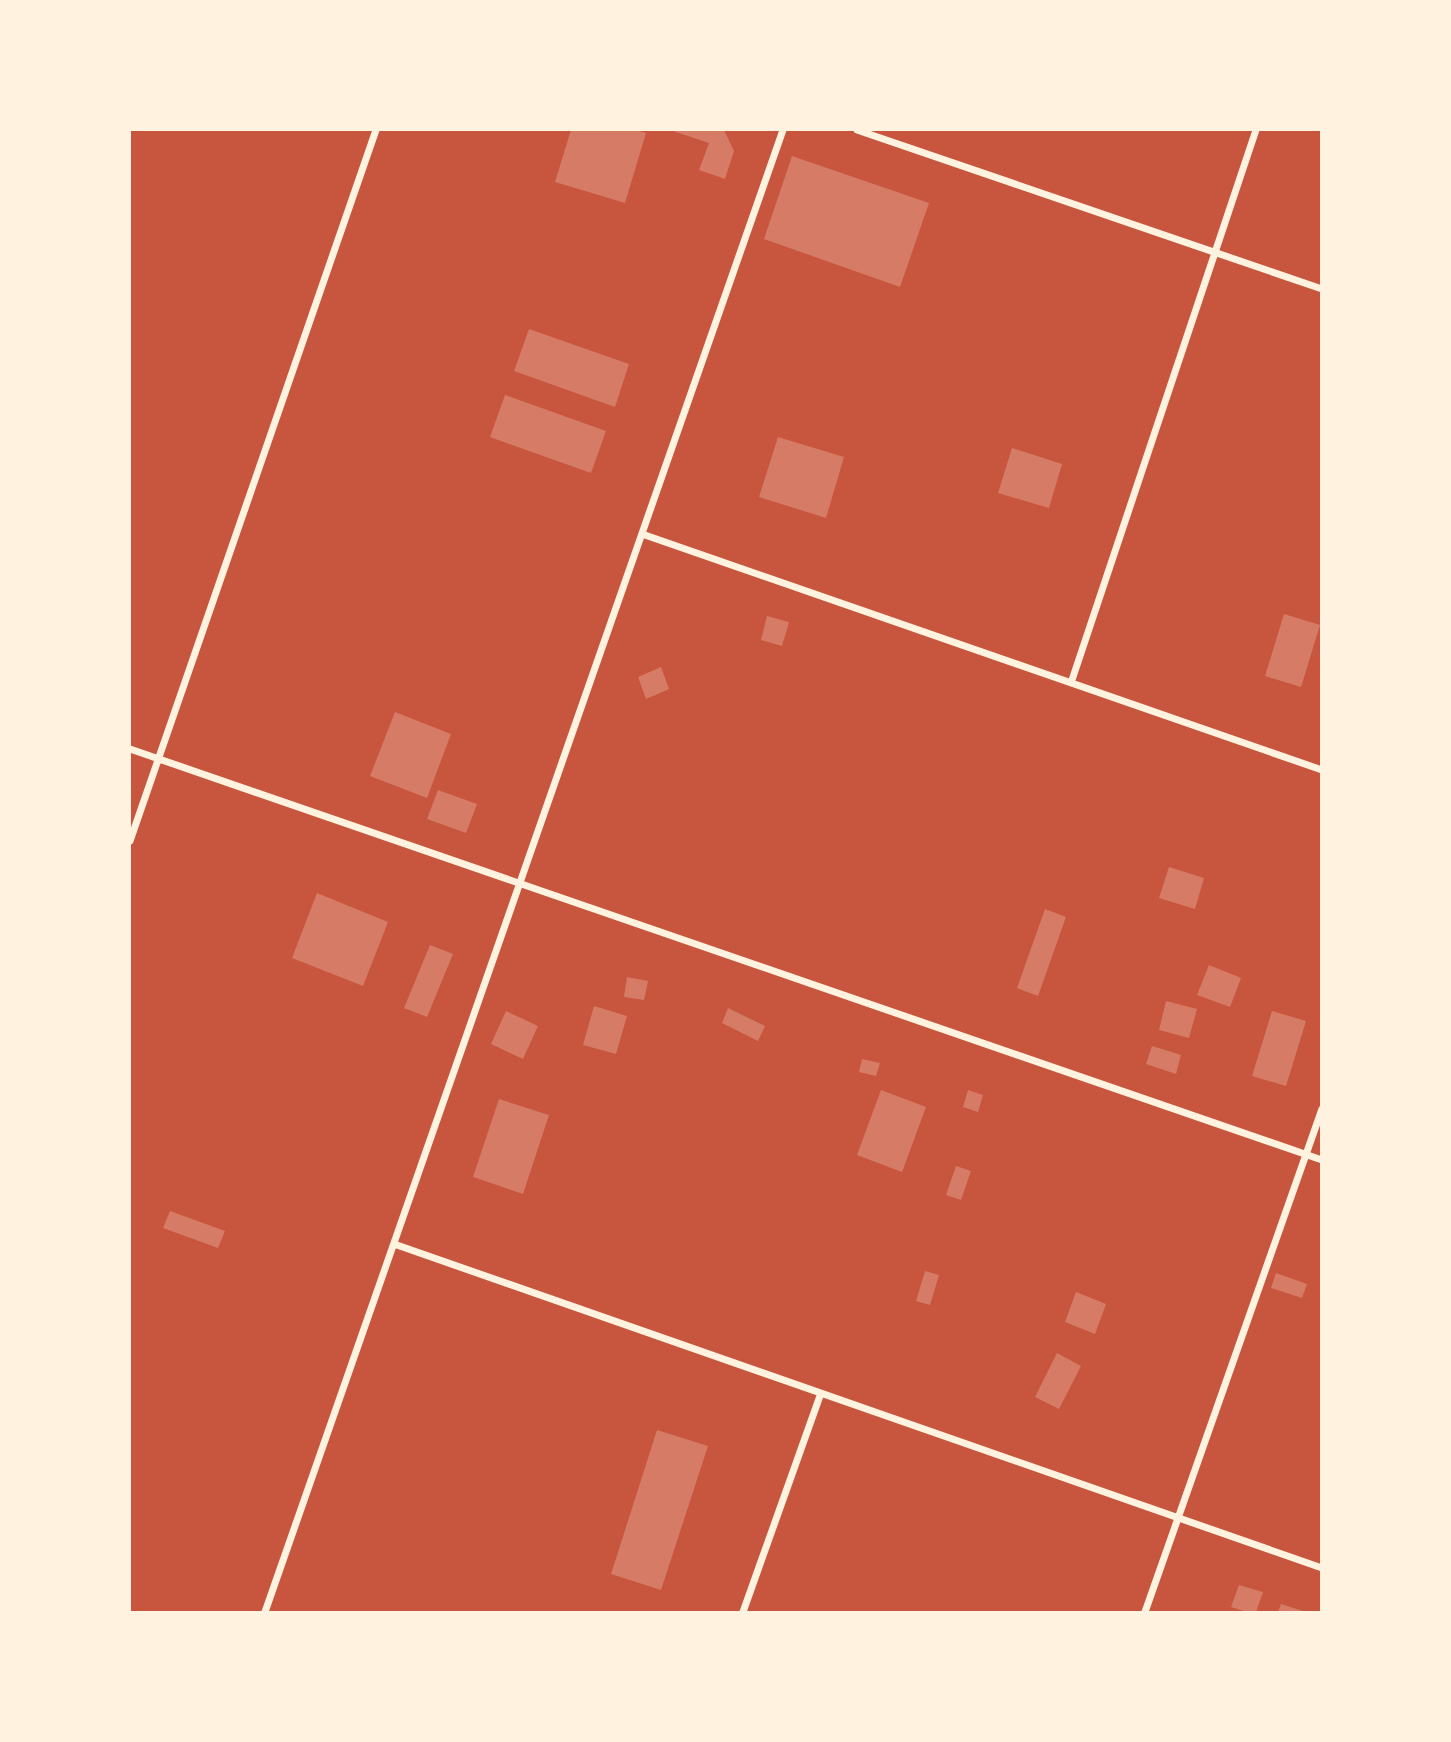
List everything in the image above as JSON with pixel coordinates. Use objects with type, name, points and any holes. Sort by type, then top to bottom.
[{"type":"street","points":[[130,841],[376,130]]},
{"type":"street","points":[[265,1612],[783,130]]},
{"type":"street","points":[[857,130],[1321,289]]},
{"type":"street","points":[[1071,683],[1256,130]]},
{"type":"street","points":[[642,534],[1321,770]]},
{"type":"street","points":[[130,749],[1321,1160]]},
{"type":"street","points":[[1146,1612],[1321,1109]]},
{"type":"street","points":[[394,1244],[1321,1568]]},
{"type":"street","points":[[743,1612],[821,1393]]},
{"type":"building","points":[[571,130],[635,130],[646,133],[625,203],[555,182]]},
{"type":"building","points":[[670,130],[724,130],[734,151],[725,179],[699,170],[709,143]]},
{"type":"building","points":[[792,156],[929,203],[900,287],[764,239]]},
{"type":"building","points":[[529,329],[629,364],[615,407],[514,371]]},
{"type":"building","points":[[505,395],[606,431],[591,473],[490,437]]},
{"type":"building","points":[[778,437],[844,457],[826,518],[759,497]]},
{"type":"building","points":[[1012,448],[1062,464],[1049,508],[998,493]]},
{"type":"building","points":[[1284,614],[1320,625],[1301,687],[1265,676]]},
{"type":"building","points":[[767,616],[789,622],[782,646],[761,640]]},
{"type":"building","points":[[661,667],[669,689],[646,699],[638,677]]},
{"type":"building","points":[[395,712],[451,734],[427,798],[370,776]]},
{"type":"building","points":[[438,790],[477,804],[466,833],[427,819]]},
{"type":"building","points":[[1169,867],[1204,878],[1195,909],[1159,898]]},
{"type":"building","points":[[317,893],[388,922],[363,986],[292,958]]},
{"type":"building","points":[[1045,909],[1066,917],[1038,996],[1017,988]]},
{"type":"building","points":[[430,945],[453,954],[427,1017],[404,1008]]},
{"type":"building","points":[[1209,965],[1241,978],[1230,1007],[1197,995]]},
{"type":"building","points":[[627,977],[648,981],[644,1000],[624,997]]},
{"type":"building","points":[[1166,1001],[1197,1009],[1189,1038],[1159,1030]]},
{"type":"building","points":[[594,1006],[627,1016],[616,1054],[583,1045]]},
{"type":"building","points":[[728,1008],[765,1026],[758,1041],[722,1023]]},
{"type":"building","points":[[506,1011],[538,1026],[523,1059],[491,1044]]},
{"type":"building","points":[[1272,1011],[1306,1021],[1286,1086],[1252,1076]]},
{"type":"building","points":[[1152,1046],[1181,1055],[1176,1074],[1146,1064]]},
{"type":"building","points":[[862,1059],[880,1063],[876,1076],[859,1072]]},
{"type":"building","points":[[881,1090],[926,1107],[902,1172],[857,1155]]},
{"type":"building","points":[[968,1090],[983,1095],[978,1112],[963,1107]]},
{"type":"building","points":[[499,1099],[549,1115],[523,1194],[473,1177]]},
{"type":"building","points":[[956,1166],[971,1171],[961,1200],[946,1195]]},
{"type":"building","points":[[170,1211],[225,1231],[218,1248],[163,1228]]},
{"type":"building","points":[[925,1271],[939,1275],[930,1305],[916,1301]]},
{"type":"building","points":[[1276,1273],[1307,1284],[1302,1298],[1271,1288]]},
{"type":"building","points":[[1076,1292],[1106,1304],[1095,1334],[1065,1322]]},
{"type":"building","points":[[1057,1353],[1081,1366],[1059,1409],[1035,1397]]},
{"type":"building","points":[[657,1430],[708,1446],[661,1590],[611,1574]]},
{"type":"building","points":[[1239,1585],[1263,1592],[1256,1612],[1231,1607]]},
{"type":"building","points":[[1281,1604],[1306,1612],[1278,1612]]}]
